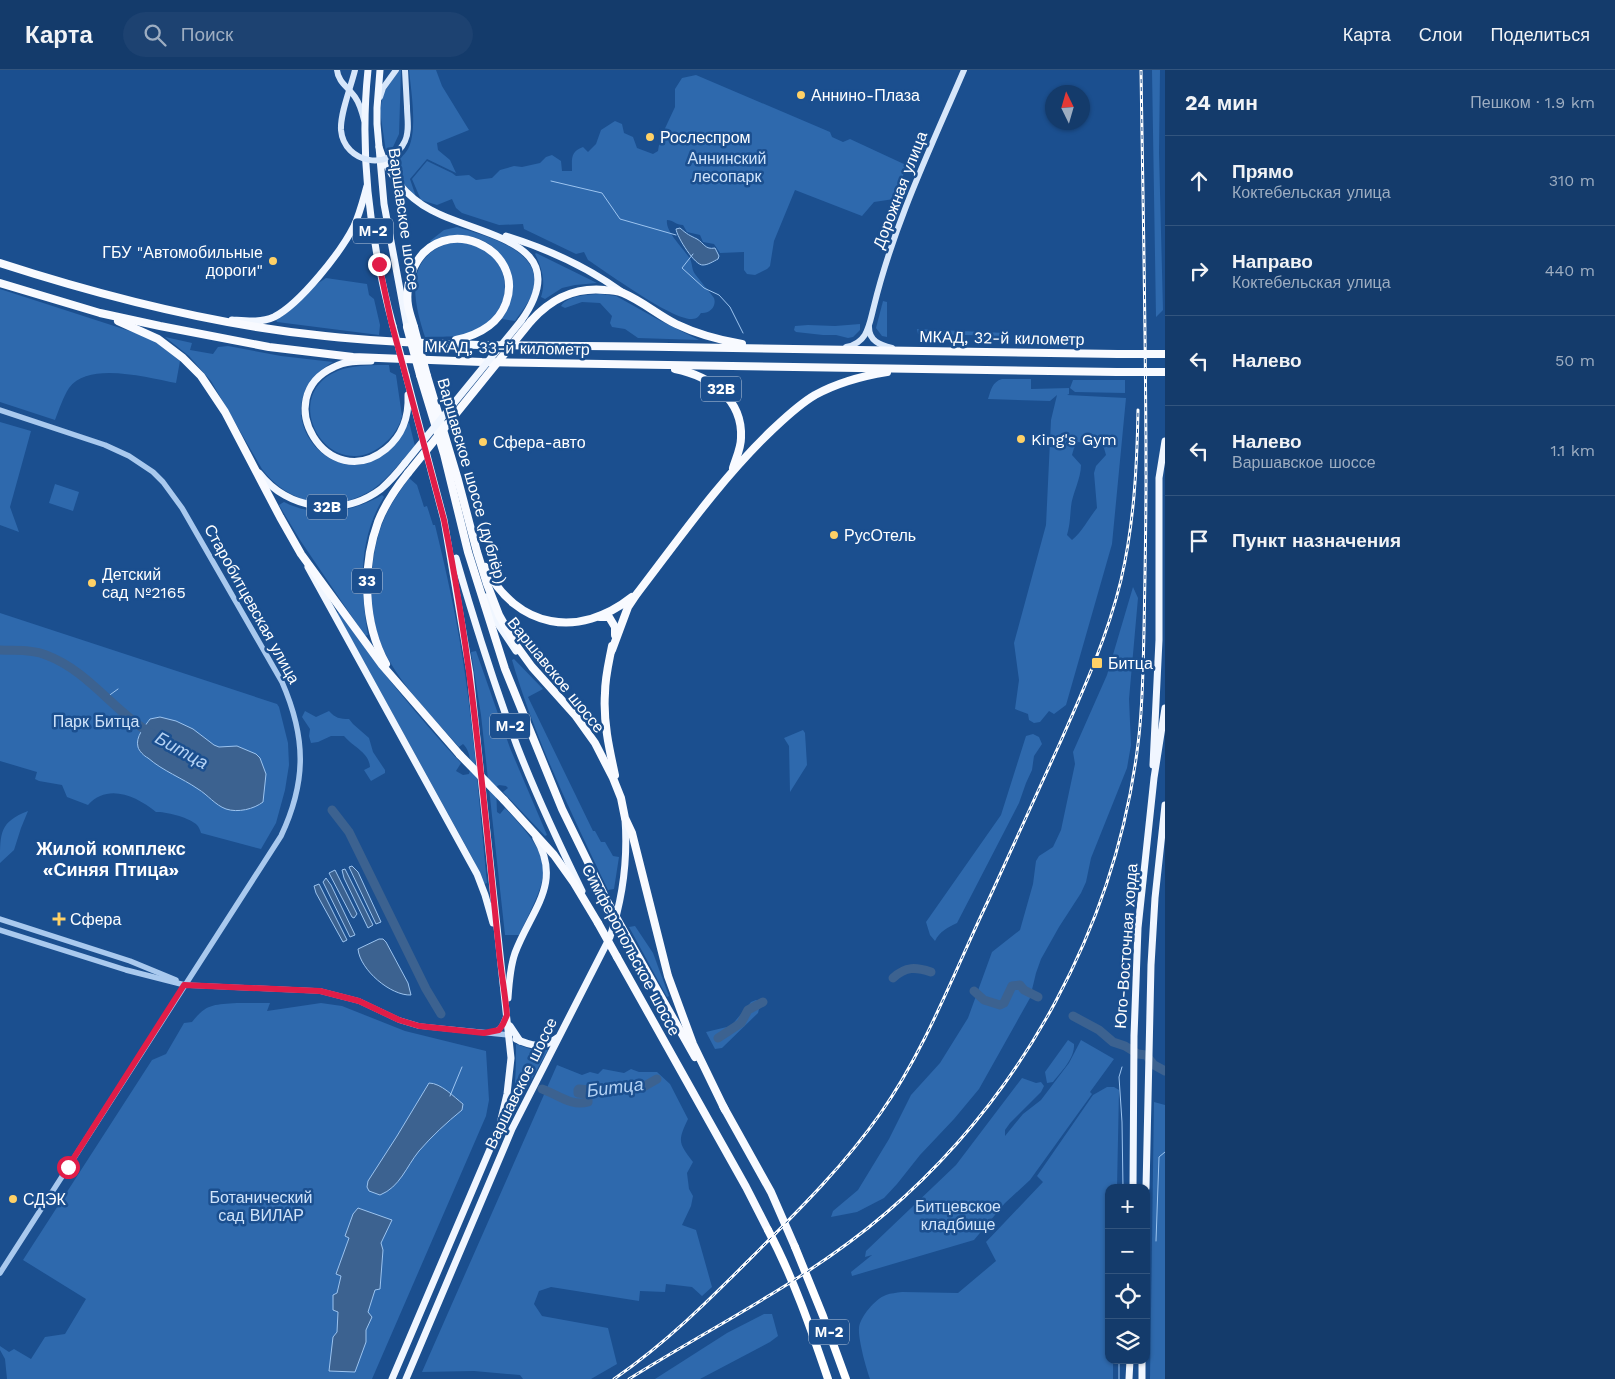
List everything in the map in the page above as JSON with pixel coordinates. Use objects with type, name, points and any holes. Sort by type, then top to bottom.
[{"type":"highway","points":[[410,327],[408,305],[409,282],[416,262],[432,246],[454,238],[466,239],[477,243],[496,255],[507,273],[509,285],[508,297],[504,307],[481,332],[456,341],[430,343]]},
{"type":"highway","name":"МКАД, 33-й километр","points":[[0,263],[105,295],[217,319],[317,335],[430,343],[838,349]]},
{"type":"highway","points":[[0,283],[73,305]]},
{"type":"highway","name":"33","points":[[404,690],[386,663],[377,644],[370,611],[367,582],[370,556],[378,523],[387,503],[408,473],[531,321],[555,300],[575,291],[597,289],[622,293]]},
{"type":"highway","points":[[622,293],[689,330],[725,341],[769,348]]},
{"type":"highway","name":"МКАД, 33-й километр","points":[[73,305],[160,326],[296,351],[405,360],[856,368]]},
{"type":"highway","name":"32B","points":[[73,305],[149,334],[183,358],[197,372],[212,392],[252,462]]},
{"type":"highway","name":"Варшавское шоссе","points":[[410,327],[468,552]]},
{"type":"highway","name":"МКАД, 32-й километр","points":[[838,349],[1165,354]]},
{"type":"highway","name":"32B","points":[[639,364],[664,366],[685,371],[710,381],[721,390],[736,409],[741,429],[741,440],[732,471]]},
{"type":"highway","name":"МКАД, 32-й километр","points":[[856,368],[1165,372]]},
{"type":"highway","points":[[612,650],[626,613],[636,595],[732,471],[755,445],[785,418],[814,396],[829,389],[865,376],[901,370],[924,369]]},
{"type":"highway","name":"Варшавское шоссе (дублёр)","points":[[424,376],[458,480],[487,584],[499,615],[516,645],[532,667]]},
{"type":"highway","name":"33","points":[[252,462],[301,554],[382,665],[436,729],[546,844],[565,869],[598,923]]},
{"type":"highway","name":"Симферопольское шоссе","points":[[468,552],[520,709],[562,809],[607,902],[771,1192],[823,1316],[846,1379]]},
{"type":"highway","points":[[477,552],[493,582],[509,600],[525,612],[544,620],[564,623],[586,621],[616,609],[636,595]]},
{"type":"highway","points":[[598,617],[609,617],[613,622],[615,632],[605,692],[605,719],[612,762],[621,798]]},
{"type":"highway","name":"Варшавское шоссе","points":[[532,667],[575,714],[605,762],[621,798],[625,818]]},
{"type":"highway","points":[[625,818],[632,833],[673,991],[694,1044],[725,1110]]},
{"type":"highway","name":"Симферопольское шоссе","points":[[598,923],[779,1249],[828,1379]]},
{"type":"main road","points":[[336,70],[337,76],[355,97],[364,122]]},
{"type":"main road","points":[[355,70],[341,126],[344,142],[356,156],[363,160],[382,160],[390,157],[405,142],[408,134],[405,70]]},
{"type":"main road","name":"Варшавское шоссе","points":[[368,70],[364,122],[374,237],[393,326],[444,520],[454,570],[472,688],[494,888],[498,950],[509,1035],[510,1076],[501,1120],[392,1379]]},
{"type":"main road","name":"Варшавское шоссе","points":[[380,70],[377,108],[384,204],[395,266],[410,327]]},
{"type":"main road","points":[[377,108],[383,88],[396,70]]},
{"type":"main road","name":"Дорожная улица","points":[[838,349],[860,343],[870,323],[883,272],[907,204],[964,70]]},
{"type":"main road","points":[[379,147],[382,159],[397,181],[417,202],[442,216],[550,252],[602,278],[622,293]]},
{"type":"main road","points":[[217,319],[265,320],[281,313],[289,306],[313,282],[339,250],[358,216],[368,181]]},
{"type":"main road","name":"32B","points":[[252,462],[270,486],[285,496],[304,504],[324,507],[355,502],[373,494],[389,482],[521,321],[535,297],[538,281],[537,272],[527,255],[518,247],[485,231]]},
{"type":"main road","points":[[395,266],[408,305]]},
{"type":"main road","points":[[870,323],[871,336],[876,342],[882,346],[901,350]]},
{"type":"main road","points":[[405,360],[358,361],[334,366],[319,377],[309,392],[305,409],[307,426],[315,440],[328,452],[345,460],[364,460],[382,452],[396,440],[405,423],[408,402],[406,375]]},
{"type":"main road","points":[[1154,778],[1153,757],[1158,693],[1159,478],[1165,441]]},
{"type":"main road","name":"Симферопольское шоссе","points":[[444,520],[480,639],[517,746],[546,816],[598,923]]},
{"type":"main road","name":"Варшавское шоссе","points":[[468,552],[496,621],[515,650],[532,667]]},
{"type":"main road","points":[[301,554],[477,874],[488,905],[498,950]]},
{"type":"main road","name":"Юго-Восточная хорда","points":[[1133,1184],[1135,1001],[1138,928],[1154,778],[1165,708]]},
{"type":"main road","name":"Юго-Восточная хорда","points":[[1146,1184],[1150,1010],[1155,898],[1165,805]]},
{"type":"main road","name":"Варшавское шоссе","points":[[406,1379],[510,1133],[602,953],[615,920],[626,866],[625,818]]},
{"type":"main road","points":[[520,1041],[511,1027],[507,1015],[512,964],[522,936],[540,899],[547,875],[547,863],[542,849],[523,820]]},
{"type":"main road","points":[[509,1035],[529,1045],[540,1046],[551,1043],[559,1037]]},
{"type":"main road","points":[[1129,1379],[1130,1364]]},
{"type":"main road","points":[[1142,1364],[1142,1379]]},
{"type":"street","name":"Старобитцевская улица","points":[[0,410],[111,447],[153,472],[163,482],[182,508],[282,682],[289,698],[298,733],[300,765],[297,793],[291,812],[276,844],[0,1273]]},
{"type":"street","points":[[0,919],[130,961],[167,975],[184,985]]},
{"type":"street","points":[[0,930],[126,970],[184,985],[320,991],[359,1001],[414,1025],[509,1035]]},
{"type":"street","points":[[485,1033],[499,1030],[507,1015]]},
{"type":"green space","points":[[399,70],[401,70],[399,134],[393,147],[386,152],[380,111],[383,94]]},
{"type":"green space","points":[[409,70],[436,70],[442,86],[469,130],[437,143],[438,150],[450,160],[456,173],[427,159],[410,179],[416,197],[399,179],[391,165],[408,149],[413,132]]},
{"type":"green space","points":[[1152,70],[1160,70],[1159,153],[1163,310],[1156,317]]},
{"type":"green space","name":"Аннинский лесопарк","points":[[696,75],[830,132],[832,137],[843,142],[850,139],[906,165],[898,194],[894,199],[874,202],[862,216],[795,190],[774,241],[770,266],[755,275],[747,274],[744,270],[744,252],[720,253],[714,244],[703,242],[700,235],[687,232],[683,225],[667,220],[674,239],[690,258],[694,272],[715,301],[712,309],[692,319],[670,312],[640,295],[588,260],[584,252],[576,254],[524,229],[523,224],[499,225],[462,213],[456,208],[452,199],[437,205],[421,200],[412,179],[427,161],[456,176],[469,175],[476,180],[492,178],[500,170],[514,166],[522,167],[540,163],[546,157],[552,155],[561,161],[562,171],[572,171],[573,156],[576,151],[583,147],[588,152],[596,144],[601,130],[615,121],[622,124],[624,133],[633,137],[637,148],[653,154],[658,151],[660,139],[675,107],[675,89],[682,78]]},
{"type":"green space","points":[[457,227],[483,235],[511,248],[523,256],[531,267],[535,279],[532,294],[515,321],[502,319],[510,300],[512,282],[507,265],[498,252],[485,242],[469,236],[450,236],[430,241],[444,230]]},
{"type":"green space","points":[[454,242],[475,246],[494,258],[503,274],[505,283],[503,301],[493,317],[475,331],[458,336],[425,337],[420,322],[415,293],[419,267],[427,256],[438,248]]},
{"type":"green space","points":[[536,253],[597,283],[562,288],[545,299],[541,297],[543,280]]},
{"type":"green space","points":[[326,278],[367,284],[369,295],[374,299],[380,325],[379,335],[277,322],[276,320]]},
{"type":"green space","points":[[0,289],[142,335],[157,343],[180,361],[176,383],[135,375],[104,373],[90,375],[78,380],[69,388],[55,420],[0,402]]},
{"type":"green space","points":[[600,294],[616,296],[699,340],[638,338],[625,329],[612,327],[610,323],[612,316],[600,303],[582,302],[565,308],[561,306],[564,302],[573,298]]},
{"type":"green space","points":[[883,301],[887,302],[887,337],[882,336],[876,328]]},
{"type":"green space","points":[[860,324],[860,330],[853,337],[848,338],[836,335],[796,332],[794,330],[795,326]]},
{"type":"green space","points":[[917,329],[1005,333],[1009,336],[918,334]]},
{"type":"green space","points":[[165,337],[192,343],[190,350],[213,354],[218,347],[228,346],[281,356],[333,362],[309,384],[301,408],[305,431],[319,451],[340,463],[363,464],[388,452],[409,422],[415,446],[384,480],[372,490],[357,497],[342,502],[327,503],[312,502],[298,497],[273,481],[262,469],[211,381],[189,356]]},
{"type":"green space","points":[[389,365],[390,372],[396,375],[402,416],[392,435],[377,449],[358,456],[340,453],[325,444],[315,429],[310,412],[313,395],[323,380],[343,369]]},
{"type":"green space","points":[[1002,379],[1031,379],[1031,389],[1069,388],[1069,394],[1067,395],[1126,398],[1112,544],[1066,705],[1054,714],[1049,711],[1040,722],[1034,723],[1029,720],[1028,714],[1015,709],[1019,680],[1014,643],[1046,525],[1051,420],[1057,395],[1050,401],[988,399],[992,387]],"holes":[[[1078,442],[1099,444],[1104,448],[1106,455],[1096,466],[1094,473],[1097,508],[1072,540],[1067,535],[1072,502],[1080,476],[1081,465],[1072,455]]]},
{"type":"green space","points":[[1073,380],[1125,380],[1125,393],[1075,392],[1070,388]]},
{"type":"green space","points":[[0,422],[31,431],[10,507],[19,532],[0,525]]},
{"type":"green space","points":[[409,478],[417,485],[424,507],[427,506],[433,525],[435,525],[456,618],[475,752],[487,883],[484,884],[473,859],[337,613],[339,612],[382,671],[413,709],[461,763],[456,771],[463,775],[469,774],[470,758],[467,750],[463,744],[459,747],[418,701],[400,677],[384,651],[374,620],[371,584],[375,548],[387,512]]},
{"type":"green space","points":[[55,484],[79,492],[73,511],[49,503]]},
{"type":"green space","points":[[382,495],[384,497],[369,529],[365,547],[363,600],[368,635],[365,636],[300,540],[279,505],[284,502],[308,510],[333,511],[358,506]]},
{"type":"green space","points":[[1133,587],[1138,598],[1129,699],[1131,745],[1127,768],[1091,858],[1086,882],[1081,893],[1041,959],[1030,998],[979,1089],[884,1198],[857,1212],[831,1217],[833,1211],[858,1190],[889,1139],[911,1095],[940,1063],[968,1018],[992,952],[1020,930],[1033,884],[1036,861],[1039,856],[1053,847],[1061,830],[1075,764],[1073,752],[1107,675]]},
{"type":"green space","name":"Парк Битца","points":[[0,613],[277,704],[288,743],[289,765],[285,790],[276,823],[261,849],[201,833],[194,822],[171,814],[156,812],[140,801],[122,794],[104,795],[96,798],[88,805],[67,797],[62,785],[35,779],[37,772],[0,761]]},
{"type":"green space","points":[[476,651],[510,748],[547,835],[545,836],[503,792],[508,788],[506,786],[499,785],[496,787],[497,812],[500,814],[505,808],[522,827],[540,855],[543,868],[542,881],[537,896],[519,935],[505,935],[481,715],[471,652]]},
{"type":"green space","points":[[514,659],[543,689],[528,697],[593,831],[595,831],[601,842],[605,842],[613,856],[619,857],[614,889],[608,890],[555,776],[521,689],[512,660]]},
{"type":"green space","points":[[305,711],[316,717],[329,711],[338,718],[349,719],[369,738],[373,752],[385,773],[371,781],[364,770],[370,767],[367,757],[344,736],[331,736],[311,743],[310,729],[302,717]]},
{"type":"green space","points":[[803,730],[805,733],[807,765],[790,792],[789,746],[784,738]]},
{"type":"green space","points":[[1033,734],[1039,737],[1042,744],[1034,756],[1032,770],[1019,803],[957,923],[942,932],[935,941],[930,935],[926,922],[1001,815],[1026,736]]},
{"type":"green space","points":[[28,811],[14,850],[0,863],[1,836],[7,824],[12,819]]},
{"type":"green space","points":[[635,926],[653,953],[669,996],[667,997],[629,927]]},
{"type":"green space","points":[[756,1000],[765,1004],[759,1009],[758,1013],[722,1048],[715,1049],[706,1032],[731,1026],[751,1002]]},
{"type":"green space","name":"Ботанический сад ВИЛАР","points":[[237,1003],[270,1003],[267,1011],[321,1003],[342,1006],[405,1031],[486,1051],[489,1100],[486,1116],[372,1379],[7,1379],[5,1359],[0,1346],[9,1352],[14,1349],[31,1359],[45,1337],[65,1334],[86,1299],[23,1260],[152,1060],[166,1054],[184,1023],[192,1022],[202,1011],[212,1006]]},
{"type":"green space","points":[[1068,1040],[1074,1044],[1070,1060],[1053,1082],[1047,1083],[1045,1072]]},
{"type":"green space","name":"Битцевское кладбище","points":[[1081,1040],[1114,1059],[1090,1092],[1092,1094],[1030,1180],[1005,1203],[974,1240],[852,1276],[851,1272],[872,1255],[865,1257],[866,1251],[956,1165],[1022,1078],[1036,1083],[1041,1082],[1044,1086],[1041,1092],[1010,1123],[1005,1130],[1005,1136],[1023,1114],[1041,1100],[1069,1063]]},
{"type":"green space","points":[[516,1044],[533,1050],[548,1050],[506,1125],[514,1095]]},
{"type":"green space","points":[[557,1065],[582,1075],[590,1072],[598,1074],[603,1069],[624,1073],[631,1069],[639,1072],[657,1072],[670,1084],[688,1119],[682,1133],[681,1142],[693,1162],[687,1173],[689,1189],[693,1196],[691,1206],[682,1225],[696,1230],[712,1287],[702,1296],[692,1287],[666,1284],[665,1292],[640,1291],[639,1301],[551,1287],[539,1291],[534,1304],[542,1316],[608,1328],[617,1364],[591,1379],[523,1379],[520,1375],[474,1371],[422,1372]]},
{"type":"green space","points":[[1107,1087],[1114,1087],[1119,1090],[1117,1184],[1105,1184],[1105,1364],[1113,1364],[1113,1379],[870,1379],[859,1333],[862,1319],[869,1309],[877,1300],[892,1293],[958,1293],[996,1261],[986,1242],[1043,1182],[1037,1176],[1093,1095]]},
{"type":"green space","points":[[1154,1102],[1165,1105],[1165,1379],[1150,1379]]},
{"type":"green space","points":[[764,1314],[772,1314],[778,1336],[770,1342],[700,1379],[655,1379],[727,1333]]},
{"type":"water","points":[[680,228],[707,247],[715,248],[719,256],[718,259],[703,265],[696,261],[680,238],[676,229]]},
{"type":"water","points":[[160,717],[176,721],[193,729],[219,747],[237,746],[256,754],[260,758],[266,774],[263,802],[246,810],[226,809],[145,756],[138,747],[139,736],[150,719]]},
{"type":"water","points":[[352,866],[358,872],[381,922],[376,924],[349,867]]},
{"type":"water","points":[[345,869],[373,925],[368,928],[344,878],[342,870]]},
{"type":"water","points":[[335,870],[357,914],[354,918],[329,873]]},
{"type":"water","points":[[326,878],[355,935],[350,937],[323,882]]},
{"type":"water","points":[[319,884],[347,940],[343,942],[316,893],[314,886]]},
{"type":"water","points":[[383,939],[386,942],[408,983],[411,995],[403,994],[386,986],[370,973],[364,965],[358,949]]},
{"type":"water","points":[[429,1083],[438,1085],[451,1094],[463,1104],[462,1110],[424,1145],[393,1187],[380,1195],[369,1191],[367,1187],[368,1181]]},
{"type":"water","points":[[358,1208],[392,1220],[381,1243],[383,1250],[380,1289],[375,1290],[368,1312],[372,1317],[366,1330],[366,1342],[355,1372],[329,1371],[333,1337],[337,1332],[338,1312],[333,1310],[333,1295],[337,1293],[341,1276],[336,1274],[349,1238],[345,1236],[353,1214]]},
{"type":"waterway","points":[[551,181],[602,193],[620,219],[676,235]]},
{"type":"waterway","points":[[693,254],[682,268],[704,288],[719,295],[730,307],[743,333]]},
{"type":"waterway","name":"Битца","points":[[0,650],[35,652],[61,662],[88,681],[125,715],[152,734]]},
{"type":"waterway","points":[[107,697],[118,689]]},
{"type":"waterway","name":"Битца","points":[[332,810],[349,832],[426,989],[441,1014]]},
{"type":"waterway","name":"Битца","points":[[893,978],[902,971],[911,969],[931,972]]},
{"type":"waterway","name":"Битца","points":[[974,991],[984,1000],[1000,1005],[1004,1003],[1012,986],[1020,985],[1024,990],[1038,997]]},
{"type":"waterway","name":"Битца","points":[[718,1038],[741,1023],[748,1010],[763,1002]]},
{"type":"waterway","name":"Битца","points":[[1073,1016],[1099,1030],[1113,1042],[1125,1046],[1138,1054],[1146,1055],[1154,1065],[1165,1071]]},
{"type":"waterway","points":[[450,1096],[462,1067]]},
{"type":"waterway","points":[[1122,1067],[1119,1077],[1123,1184]]},
{"type":"waterway","name":"Битца","points":[[542,1089],[570,1101],[582,1103],[588,1102],[588,1097],[585,1094],[578,1093],[579,1089],[600,1091],[643,1087],[657,1079]]},
{"type":"waterway","points":[[1156,1241],[1159,1157],[1165,1152]]},
{"type":"waterway","points":[[1119,1364],[1119,1379]]},
{"type":"railway","points":[[629,1379],[825,1260],[886,1213],[936,1166],[980,1115],[1021,1060],[1056,1002],[1085,940],[1109,877],[1127,811],[1138,744],[1142,701],[1146,476],[1141,70]]},
{"type":"railway","points":[[614,1379],[690,1318],[807,1201],[838,1168],[867,1132],[912,1063],[1059,745],[1109,623],[1121,580],[1132,517],[1136,474],[1138,410]]},
{"type":"place","name":"Аннино-Плаза","points":[[801,95]]},
{"type":"place","name":"Рослеспром","points":[[650,137]]},
{"type":"place","name":"ГБУ \"Автомобильные дороги\"","points":[[273,261]]},
{"type":"place","name":"King's Gym","points":[[1021,439]]},
{"type":"place","name":"Сфера-авто","points":[[483,442]]},
{"type":"place","name":"РусОтель","points":[[834,535]]},
{"type":"place","name":"Детский сад №2165","points":[[92,583]]},
{"type":"place","name":"Битца","points":[[1097,663]]},
{"type":"place","name":"Сфера","points":[[59,919]]},
{"type":"place","name":"СДЭК","points":[[13,1199]]},
{"type":"district","name":"Жилой комплекс «Синяя Птица»","points":[[111,858]]},
{"type":"route","points":[[68,1167],[184,985],[320,991],[359,1001],[409,1024],[484,1033],[499,1030],[507,1015],[498,950],[494,888],[474,703],[451,553],[391,321],[379,264]]}]
